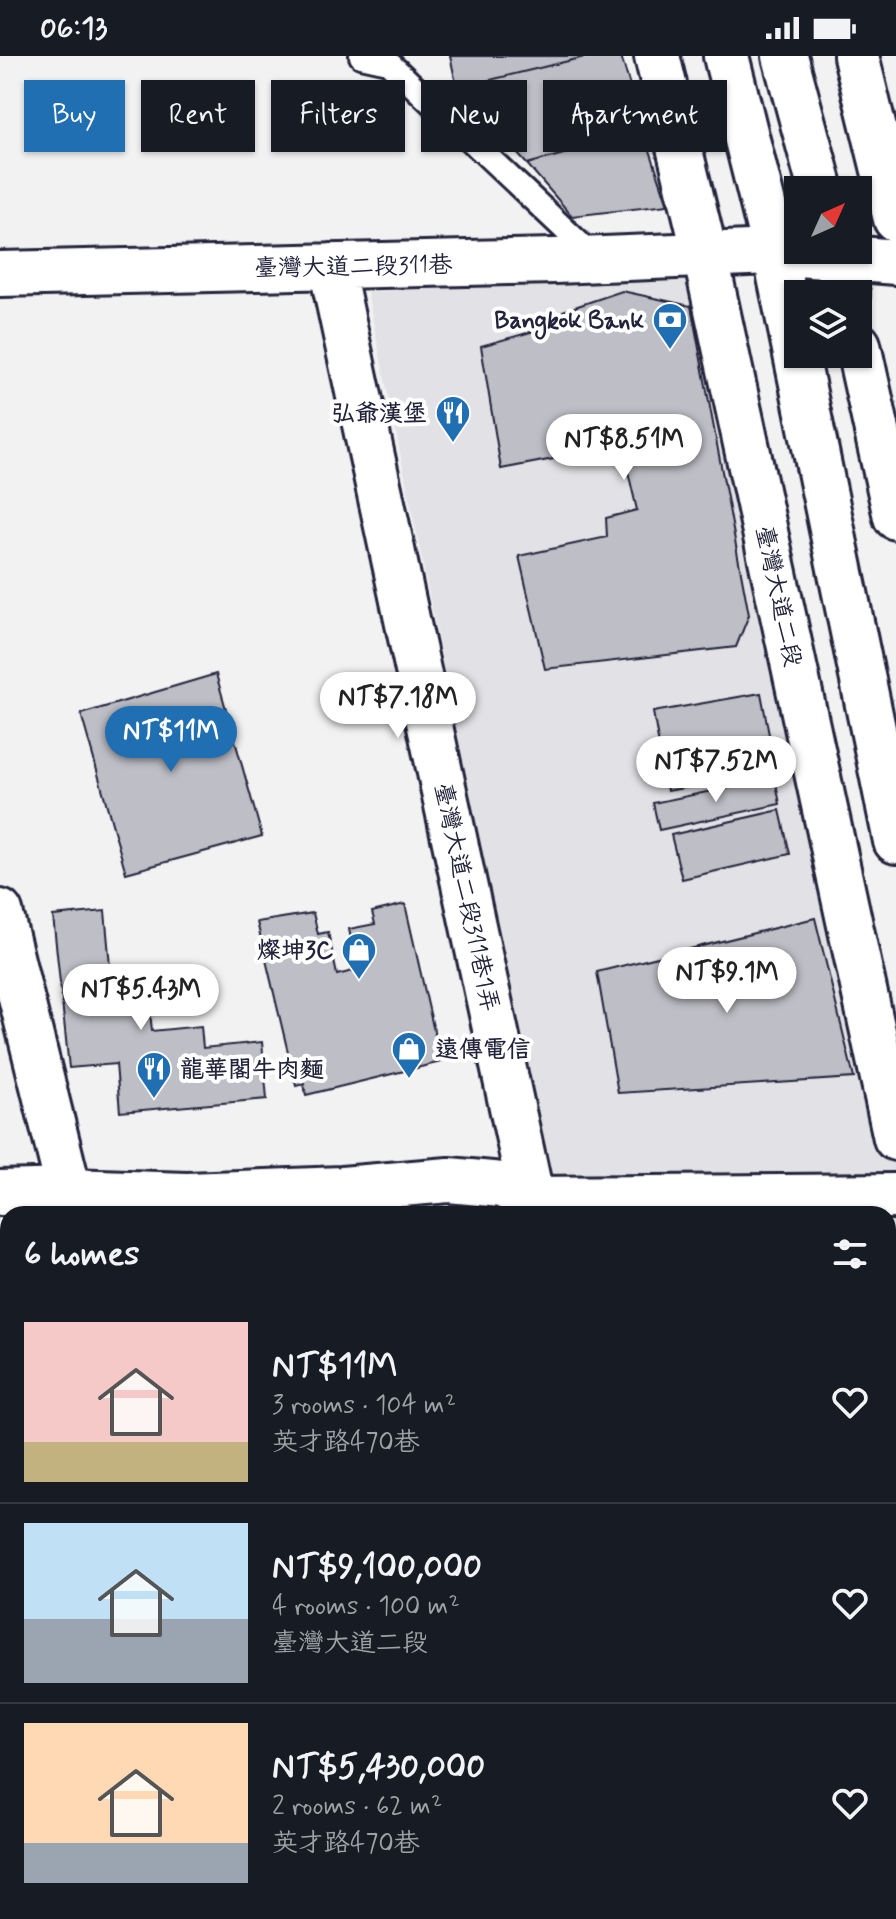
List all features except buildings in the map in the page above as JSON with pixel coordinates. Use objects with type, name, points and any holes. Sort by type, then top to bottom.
[{"type":"main road","name":"臺灣大道二段","points":[[657,56],[705,254],[896,1138]]},
{"type":"main road","points":[[726,56],[775,252],[896,841]]},
{"type":"main road","points":[[785,56],[817,176]]},
{"type":"main road","points":[[856,56],[896,219]]},
{"type":"main road","name":"臺灣大道二段311巷","points":[[0,274],[775,252],[841,267],[896,262]]},
{"type":"main road","name":"臺灣大道二段311巷1弄","points":[[331,266],[524,1206]]},
{"type":"main road","points":[[863,368],[896,517]]},
{"type":"main road","points":[[0,912],[69,1191]]},
{"type":"main road","points":[[0,1193],[69,1191],[187,1195],[342,1189],[449,1180],[502,1185],[522,1206]]},
{"type":"main road","points":[[611,1206],[896,1196]]},
{"type":"lane","points":[[361,56],[388,62],[596,259]]},
{"type":"shaded area","points":[[691,277],[896,1130],[896,1206],[554,1206],[367,292]]},
{"type":"place","name":"Bangkok Bank","points":[[670,351]]},
{"type":"place","name":"弘爺漢堡","points":[[453,444]]},
{"type":"place","name":"燦坤3C","points":[[359,981]]},
{"type":"place","name":"遠傳電信","points":[[409,1080]]},
{"type":"place","name":"龍華閣牛肉麵","points":[[154,1100]]}]
